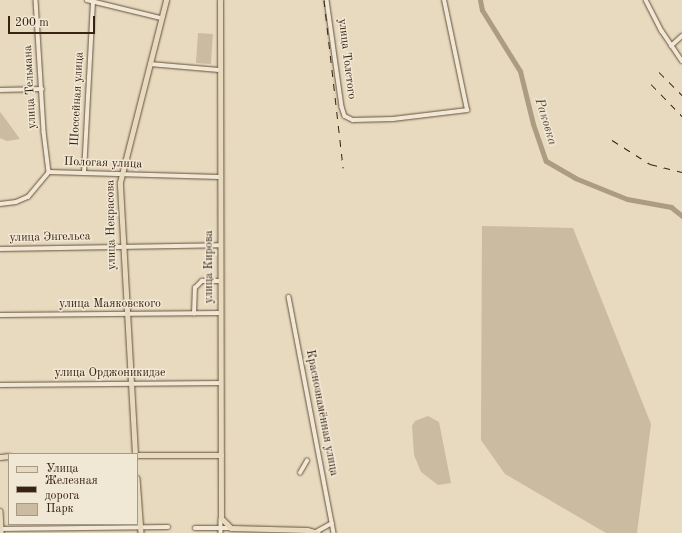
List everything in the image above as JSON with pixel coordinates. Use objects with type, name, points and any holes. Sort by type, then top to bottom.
[{"type":"highway","name":"улица Некрасова","points":[[136,453],[122,247],[121,174],[166,0]]},
{"type":"highway","name":"улица Кирова","points":[[220,0],[219,177],[221,518]]},
{"type":"highway","points":[[138,455],[220,455]]},
{"type":"highway","points":[[221,518],[232,528],[317,532]]},
{"type":"main road","points":[[138,494],[141,533]]},
{"type":"main road","points":[[0,511],[1,530]]},
{"type":"street","name":"улица Тельмана","points":[[36,0],[44,132],[50,172]]},
{"type":"street","points":[[87,0],[161,18]]},
{"type":"street","name":"улица Толстого","points":[[327,0],[342,107],[346,116],[353,120],[393,119],[467,110],[444,0]]},
{"type":"street","points":[[646,0],[671,46],[682,61]]},
{"type":"street","name":"Шоссейная улица","points":[[84,173],[93,2]]},
{"type":"street","points":[[671,46],[682,36]]},
{"type":"street","points":[[150,64],[219,70]]},
{"type":"street","points":[[0,90],[42,89]]},
{"type":"street","name":"Пологая улица","points":[[0,204],[16,202],[28,197],[50,172],[219,177]]},
{"type":"street","name":"улица Энгельса","points":[[0,249],[220,245]]},
{"type":"street","points":[[194,314],[195,288],[202,281],[220,281]]},
{"type":"street","name":"Краснознамённая улица","points":[[289,297],[334,533]]},
{"type":"street","name":"улица Маяковского","points":[[0,315],[220,313]]},
{"type":"street","name":"улица Орджоникидзе","points":[[0,385],[220,383]]},
{"type":"street","points":[[300,473],[307,461]]},
{"type":"street","name":"улица Кирова","points":[[221,518],[221,533]]},
{"type":"street","points":[[317,532],[332,523]]},
{"type":"street","points":[[1,530],[168,527]]},
{"type":"street","points":[[195,528],[232,528]]},
{"type":"green space","points":[[198,33],[213,34],[211,64],[196,63]]},
{"type":"green space","points":[[0,112],[20,139],[7,141],[0,138]]},
{"type":"green space","points":[[482,226],[573,228],[651,424],[637,533],[606,533],[505,474],[481,440]]},
{"type":"green space","points":[[428,416],[439,422],[451,483],[438,485],[421,472],[414,455],[412,426],[415,421]]},
{"type":"waterway","name":"Раковка","points":[[480,0],[482,10],[520,71],[533,124],[546,161],[575,178],[627,199],[671,207],[682,216]]},
{"type":"railway","points":[[324,0],[343,168]]},
{"type":"railway","points":[[659,72],[682,95]]},
{"type":"railway","points":[[651,84],[682,116]]},
{"type":"railway","points":[[612,140],[650,164],[682,172]]}]
